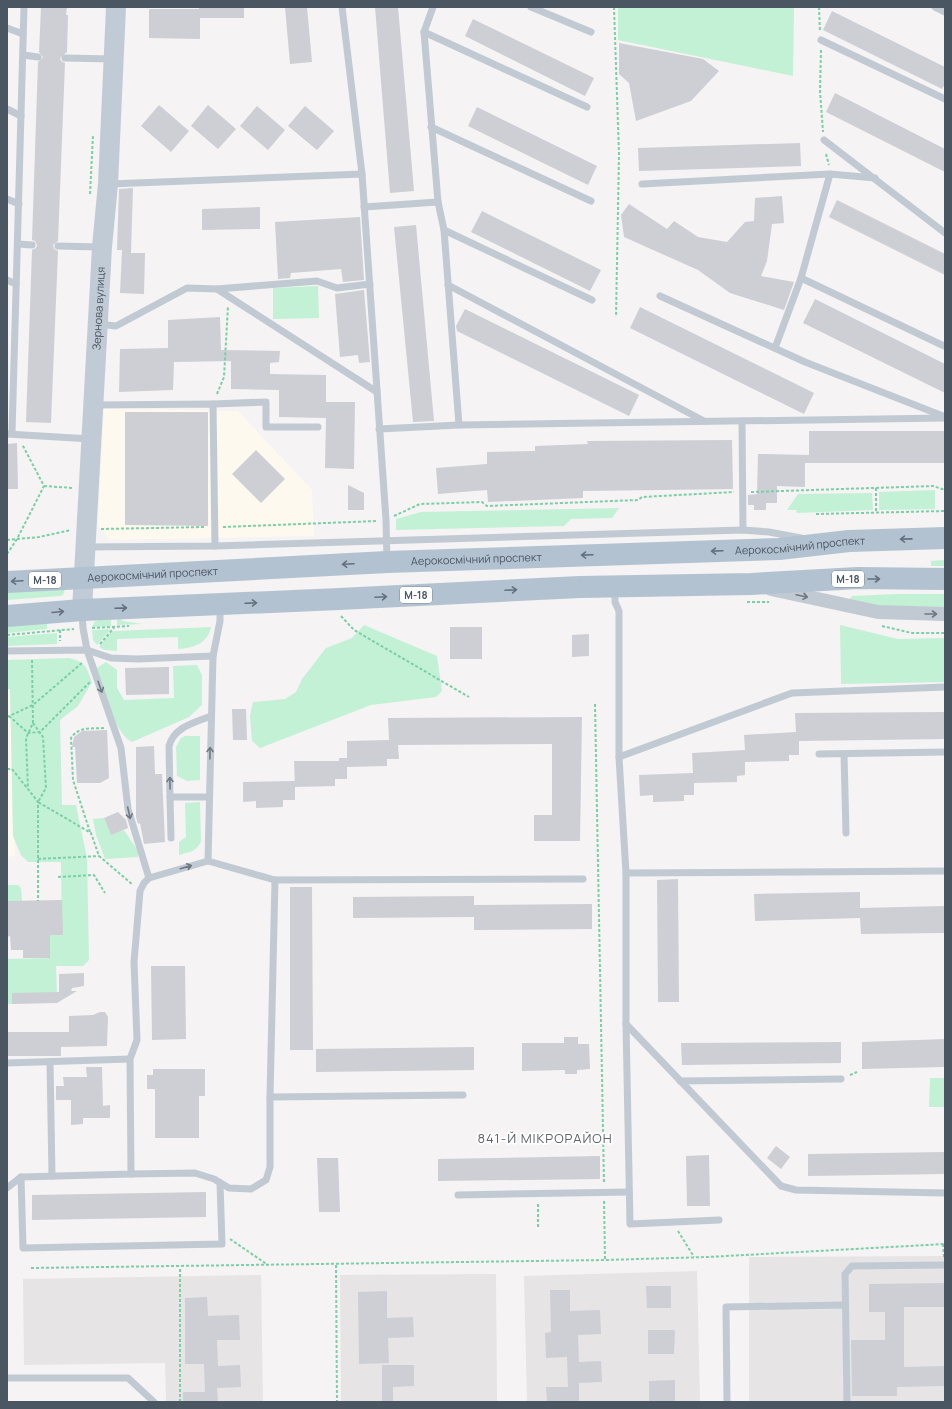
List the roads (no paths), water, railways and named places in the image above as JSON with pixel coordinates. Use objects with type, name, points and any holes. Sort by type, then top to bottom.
[{"type":"main road","name":"Аерокосмічний проспект","points":[[7,582],[387,562],[779,549],[826,543],[880,539],[945,538]]},
{"type":"main road","name":"М-18","points":[[7,616],[82,610],[615,586],[748,593],[858,578],[945,579]]},
{"type":"street","name":"Зернова вулиця","points":[[82,610],[102,247],[108,184],[116,7]]},
{"type":"street","points":[[748,593],[878,612],[945,614]]},
{"type":"lane","points":[[24,7],[12,434],[91,439]]},
{"type":"lane","points":[[342,7],[362,174],[386,520],[387,562]]},
{"type":"lane","points":[[433,7],[424,32],[438,202],[444,230],[459,425]]},
{"type":"lane","points":[[531,7],[591,32]]},
{"type":"lane","points":[[935,7],[945,12]]},
{"type":"lane","points":[[7,28],[23,34]]},
{"type":"lane","points":[[424,32],[587,107]]},
{"type":"lane","points":[[821,40],[945,99]]},
{"type":"lane","points":[[23,56],[38,57]]},
{"type":"lane","points":[[65,58],[113,59]]},
{"type":"lane","points":[[7,109],[21,116]]},
{"type":"lane","points":[[431,127],[591,201]]},
{"type":"lane","points":[[824,140],[945,233]]},
{"type":"lane","points":[[108,184],[362,174]]},
{"type":"lane","points":[[642,184],[830,174],[875,178]]},
{"type":"lane","points":[[774,348],[801,278],[830,174]]},
{"type":"lane","points":[[7,199],[18,204]]},
{"type":"lane","points":[[364,207],[438,202]]},
{"type":"lane","points":[[444,230],[592,300]]},
{"type":"lane","points":[[18,244],[32,245]]},
{"type":"lane","points":[[58,246],[102,247]]},
{"type":"lane","points":[[801,278],[945,345]]},
{"type":"lane","points":[[7,280],[16,284]]},
{"type":"lane","points":[[98,324],[116,326],[187,288],[217,289],[317,281],[337,288],[370,284]]},
{"type":"lane","points":[[448,285],[705,422]]},
{"type":"lane","points":[[217,289],[377,392]]},
{"type":"lane","points":[[660,296],[805,362],[945,418]]},
{"type":"lane","points":[[7,364],[14,368]]},
{"type":"lane","points":[[93,405],[266,402],[266,427],[318,427]]},
{"type":"lane","points":[[213,404],[215,546]]},
{"type":"lane","points":[[379,429],[459,425],[945,418]]},
{"type":"lane","points":[[742,421],[743,530]]},
{"type":"lane","points":[[86,538],[215,546],[743,530],[769,532],[826,543]]},
{"type":"lane","points":[[615,586],[615,602],[619,611],[619,758],[626,873],[626,1024],[630,1224],[719,1220]]},
{"type":"lane","points":[[208,860],[210,716],[213,656],[220,621],[220,604]]},
{"type":"lane","points":[[82,610],[83,628],[87,650],[121,748],[128,810],[149,878]]},
{"type":"lane","points":[[7,651],[87,650],[111,658],[137,659],[213,656]]},
{"type":"lane","points":[[619,758],[792,693],[945,687]]},
{"type":"lane","points":[[171,838],[169,746],[171,738],[183,727],[210,716]]},
{"type":"lane","points":[[819,754],[945,752]]},
{"type":"lane","points":[[844,754],[846,833]]},
{"type":"lane","points":[[170,797],[209,797]]},
{"type":"lane","points":[[131,1174],[130,1059],[137,1040],[134,962],[140,891],[144,883],[149,878],[208,860],[275,880],[583,879]]},
{"type":"lane","points":[[626,873],[945,871]]},
{"type":"lane","points":[[7,1188],[21,1177],[52,1176],[195,1173],[220,1182],[228,1188],[250,1189],[266,1180],[270,1167],[270,1097],[275,880]]},
{"type":"lane","points":[[626,1024],[781,1186],[796,1190],[945,1193]]},
{"type":"lane","points":[[7,1063],[130,1059]]},
{"type":"lane","points":[[50,1062],[52,1176]]},
{"type":"lane","points":[[680,1081],[841,1079]]},
{"type":"lane","points":[[270,1097],[462,1095]]},
{"type":"lane","points":[[21,1177],[23,1248],[222,1244],[220,1182]]},
{"type":"lane","points":[[458,1195],[629,1192]]},
{"type":"lane","points":[[847,1402],[845,1274],[852,1266],[945,1265]]},
{"type":"lane","points":[[726,1402],[726,1307],[845,1305]]},
{"type":"lane","points":[[7,1378],[128,1378],[154,1402]]},
{"type":"district","name":"841-Й МІКРОРАЙОН","points":[[545,1138]]}]
